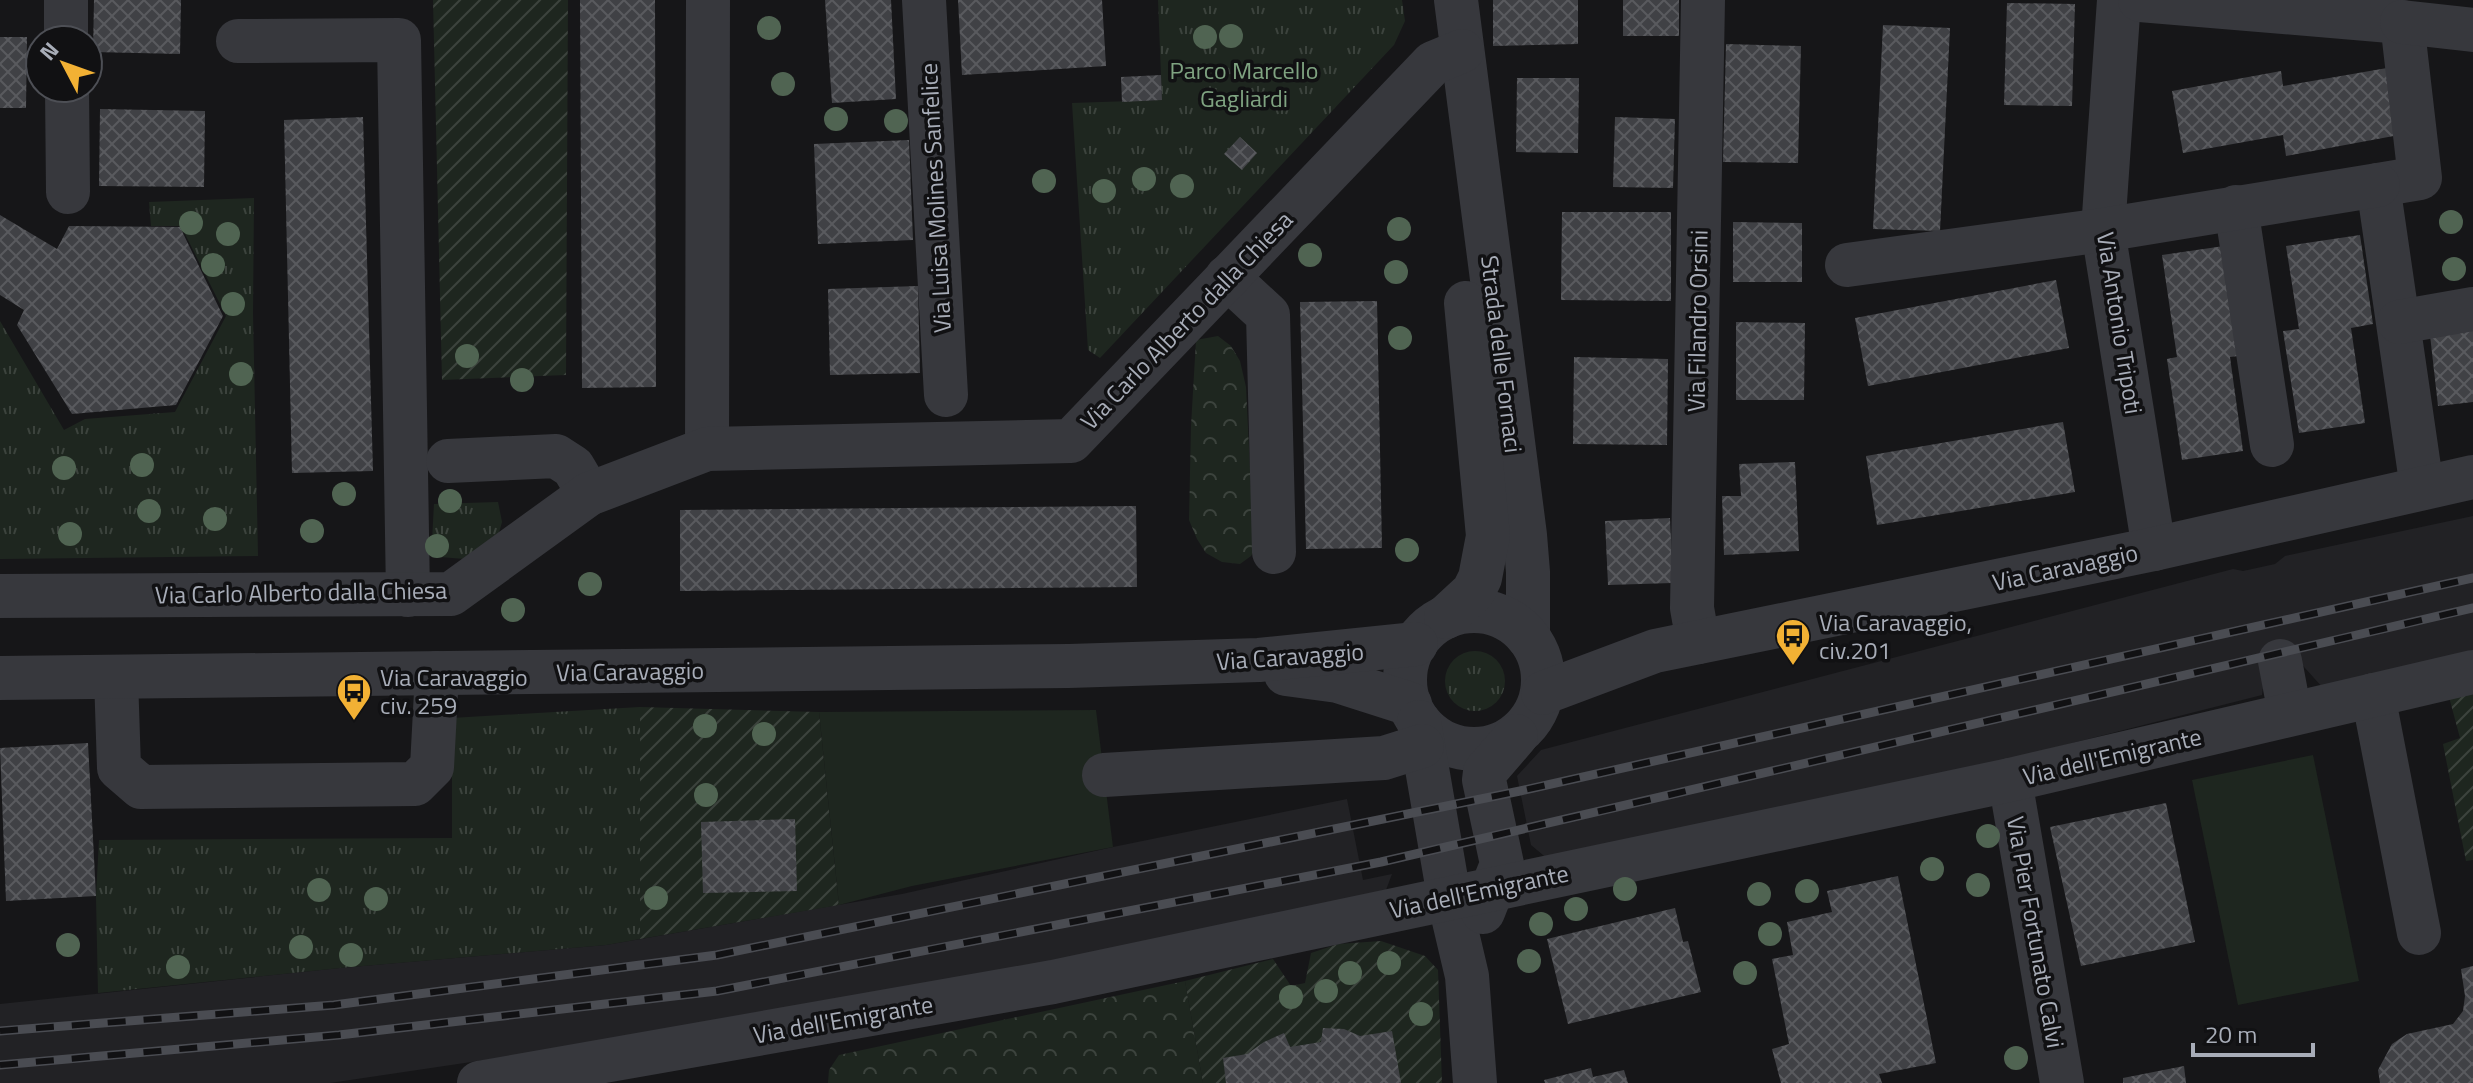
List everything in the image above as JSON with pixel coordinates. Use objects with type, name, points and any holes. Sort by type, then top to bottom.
[{"type":"street","points":[[66,0],[66,24]]},
{"type":"street","points":[[707,449],[708,0]]},
{"type":"street","name":"Via Luisa Molines Sanfelice","points":[[924,0],[946,395]]},
{"type":"street","name":"Strada delle Fornaci","points":[[1456,0],[1525,535],[1532,641]]},
{"type":"street","name":"Via Filandro Orsini","points":[[1698,642],[1692,608],[1703,0]]},
{"type":"street","name":"Via Antonio Tripoti","points":[[2119,0],[2103,230],[2154,549]]},
{"type":"street","points":[[2140,0],[2279,6],[2473,30]]},
{"type":"street","points":[[1847,265],[2103,230],[2420,178],[2402,22]]},
{"type":"street","points":[[238,41],[399,40],[408,595]]},
{"type":"street","name":"Via Carlo Alberto dalla Chiesa","points":[[0,596],[451,594],[589,494],[707,449],[1071,441],[1433,63],[1463,61]]},
{"type":"street","name":"Strada delle Fornaci","points":[[1431,631],[1473,592],[1480,578],[1488,536],[1452,171],[1463,61]]},
{"type":"street","points":[[67,104],[68,192]]},
{"type":"street","points":[[2378,185],[2422,488]]},
{"type":"street","points":[[2236,207],[2272,445]]},
{"type":"street","points":[[1227,277],[1268,315],[1274,552]]},
{"type":"street","points":[[2399,322],[2473,309]]},
{"type":"street","points":[[448,461],[556,456],[573,467],[589,494]]},
{"type":"street","name":"Via Caravaggio","points":[[1543,693],[1655,651],[2154,549],[2473,477]]},
{"type":"street","points":[[1467,976],[1475,933],[1502,864],[1484,780],[1485,772],[1537,709],[1543,693],[1541,661],[1532,641],[1517,626],[1491,613],[1460,612],[1431,631],[1408,663],[1405,684],[1417,724],[1449,898],[1467,976],[1475,1083]]},
{"type":"street","name":"Via Caravaggio","points":[[0,678],[1069,666],[1259,660],[1431,631]]},
{"type":"street","name":"Via Caravaggio","points":[[1532,641],[1612,651],[1655,651]]},
{"type":"street","points":[[2280,661],[2290,714]]},
{"type":"street","name":"Via Caravaggio","points":[[1069,666],[1143,672],[1259,671],[1338,681],[1417,724]]},
{"type":"street","name":"Via dell'Emigrante","points":[[479,1083],[1053,982],[2010,780],[2473,672]]},
{"type":"street","points":[[116,677],[119,768],[141,787],[415,784],[432,767],[437,673]]},
{"type":"street","points":[[2373,695],[2419,933]]},
{"type":"street","points":[[1417,724],[1436,738],[1458,748],[1494,747],[1516,736]]},
{"type":"street","points":[[1104,775],[1384,758],[1417,724]]},
{"type":"street","name":"Via Pier Fortunato Calvi","points":[[2010,780],[2062,1083]]},
{"type":"shaded area","points":[[2473,516],[2473,650],[2323,688],[2296,658],[2266,665],[2262,695],[1990,764],[1549,860],[1531,845],[1517,776],[1541,750],[2233,569],[2243,571],[2275,564],[2285,556]]},
{"type":"shaded area","points":[[1347,799],[1363,880],[1392,874],[1383,898],[866,1003],[330,1083],[0,1083],[0,1004],[340,968],[606,945],[902,894]]},
{"type":"green space","points":[[433,0],[568,0],[566,375],[442,380]]},
{"type":"green space","name":"Parco Marcello Gagliardi","points":[[1158,0],[1402,0],[1405,21],[1394,45],[1100,358],[1088,350],[1072,103],[1162,100]]},
{"type":"green space","points":[[254,198],[258,556],[0,559],[0,321],[64,430],[85,419],[175,412],[226,316],[181,226],[151,226],[149,202]]},
{"type":"green space","points":[[1218,336],[1231,346],[1240,361],[1246,387],[1251,489],[1260,540],[1251,556],[1240,564],[1222,562],[1206,553],[1189,520],[1196,340]]},
{"type":"green space","points":[[498,502],[502,522],[498,536],[465,559],[440,557],[432,542],[434,504]]},
{"type":"green space","points":[[1475,651],[1496,660],[1505,681],[1496,702],[1475,711],[1454,702],[1445,681],[1454,660]]},
{"type":"green space","points":[[2473,692],[2473,860],[2466,861],[2443,744],[2460,738],[2449,697]]},
{"type":"green space","points":[[640,707],[640,939],[606,945],[98,993],[96,896],[99,840],[452,838],[452,718]]},
{"type":"green space","points":[[640,707],[819,712],[839,905],[640,939]]},
{"type":"green space","points":[[1096,710],[1113,847],[912,886],[839,905],[819,712]]},
{"type":"green space","points":[[2313,755],[2359,981],[2238,1005],[2192,780]]},
{"type":"green space","points":[[1381,941],[1425,956],[1438,970],[1442,1083],[1203,1083],[1185,981],[1273,959],[1291,986],[1305,983],[1311,953],[1338,944]]},
{"type":"green space","points":[[1185,981],[1203,1083],[828,1083],[829,1070],[839,1055]]},
{"type":"building","points":[[94,0],[181,0],[180,54],[104,52],[104,24],[94,24]]},
{"type":"building","points":[[580,0],[655,0],[656,387],[582,388]]},
{"type":"building","points":[[825,0],[891,0],[896,99],[832,103]]},
{"type":"building","points":[[958,0],[1102,0],[1106,66],[962,75]]},
{"type":"building","points":[[1493,0],[1578,0],[1578,44],[1493,46]]},
{"type":"building","points":[[1623,0],[1679,0],[1679,36],[1623,36]]},
{"type":"building","points":[[2007,3],[2075,4],[2072,106],[2004,105]]},
{"type":"building","points":[[1883,25],[1950,28],[1940,231],[1873,229]]},
{"type":"building","points":[[0,37],[24,37],[26,108],[0,108]]},
{"type":"building","points":[[1726,44],[1801,46],[1798,163],[1723,162]]},
{"type":"building","points":[[2387,68],[2399,135],[2286,156],[2283,135],[2183,153],[2172,91],[2281,71],[2283,86]]},
{"type":"building","points":[[1161,75],[1162,100],[1122,102],[1121,77]]},
{"type":"building","points":[[1517,78],[1579,78],[1578,153],[1516,152]]},
{"type":"building","points":[[100,109],[205,111],[204,187],[99,186]]},
{"type":"building","points":[[363,117],[373,471],[292,473],[284,120]]},
{"type":"building","points":[[1615,117],[1675,119],[1673,188],[1613,187]]},
{"type":"building","points":[[1240,137],[1257,153],[1242,170],[1224,154]]},
{"type":"building","points":[[909,140],[913,240],[818,244],[814,144]]},
{"type":"building","points":[[1562,212],[1671,212],[1671,301],[1561,300]]},
{"type":"building","points":[[0,215],[57,249],[69,226],[180,227],[223,316],[176,405],[72,414],[17,325],[24,310],[0,295]]},
{"type":"building","points":[[1733,222],[1802,223],[1802,282],[1733,282]]},
{"type":"building","points":[[2360,235],[2373,324],[2351,328],[2365,423],[2299,433],[2283,331],[2299,329],[2286,246]]},
{"type":"building","points":[[2231,245],[2247,355],[2230,357],[2243,451],[2182,460],[2167,359],[2177,357],[2162,255]]},
{"type":"building","points":[[2056,280],[2069,348],[1868,386],[1855,318]]},
{"type":"building","points":[[918,286],[920,373],[830,375],[828,289]]},
{"type":"building","points":[[1377,301],[1382,548],[1306,549],[1300,302]]},
{"type":"building","points":[[1736,322],[1805,323],[1804,400],[1736,400]]},
{"type":"building","points":[[2473,330],[2473,402],[2438,406],[2430,335]]},
{"type":"building","points":[[1574,357],[1668,359],[1667,445],[1573,444]]},
{"type":"building","points":[[2063,422],[2075,492],[1877,525],[1866,456]]},
{"type":"building","points":[[1795,462],[1799,551],[1724,555],[1722,496],[1741,496],[1739,464]]},
{"type":"building","points":[[1136,506],[1137,587],[680,591],[680,510]]},
{"type":"building","points":[[1670,518],[1673,583],[1608,585],[1605,521]]},
{"type":"building","points":[[88,743],[96,896],[6,901],[0,748]]},
{"type":"building","points":[[2166,803],[2195,942],[2081,966],[2050,827]]},
{"type":"building","points":[[795,819],[797,891],[703,893],[701,822]]},
{"type":"building","points":[[1898,876],[1936,1063],[1879,1074],[1882,1083],[1781,1083],[1772,1049],[1789,1044],[1772,959],[1793,955],[1787,922],[1832,912],[1827,891]]},
{"type":"building","points":[[1675,908],[1683,942],[1688,941],[1701,992],[1568,1024],[1547,939]]},
{"type":"building","points":[[2473,966],[2473,1083],[2380,1083],[2378,1070],[2392,1044],[2407,1034],[2453,1024],[2463,1011],[2465,996],[2461,969]]},
{"type":"building","points":[[1323,1028],[1344,1029],[1360,1036],[1392,1031],[1401,1083],[1226,1083],[1223,1058],[1247,1054],[1284,1033],[1290,1047],[1321,1042]]},
{"type":"building","points":[[2184,1066],[2186,1083],[2123,1083],[2123,1078]]},
{"type":"building","points":[[1591,1068],[1593,1077],[1624,1070],[1628,1083],[1545,1083],[1544,1080]]},
{"type":"railway","points":[[0,1031],[334,1005],[717,955],[1520,791],[2473,578]]},
{"type":"railway","points":[[0,1065],[339,1035],[717,991],[1381,862],[2473,608]]},
{"type":"place","name":"Via Caravaggio, civ.201","points":[[1793,667]]},
{"type":"place","name":"Via Caravaggio civ. 259","points":[[354,722]]}]
